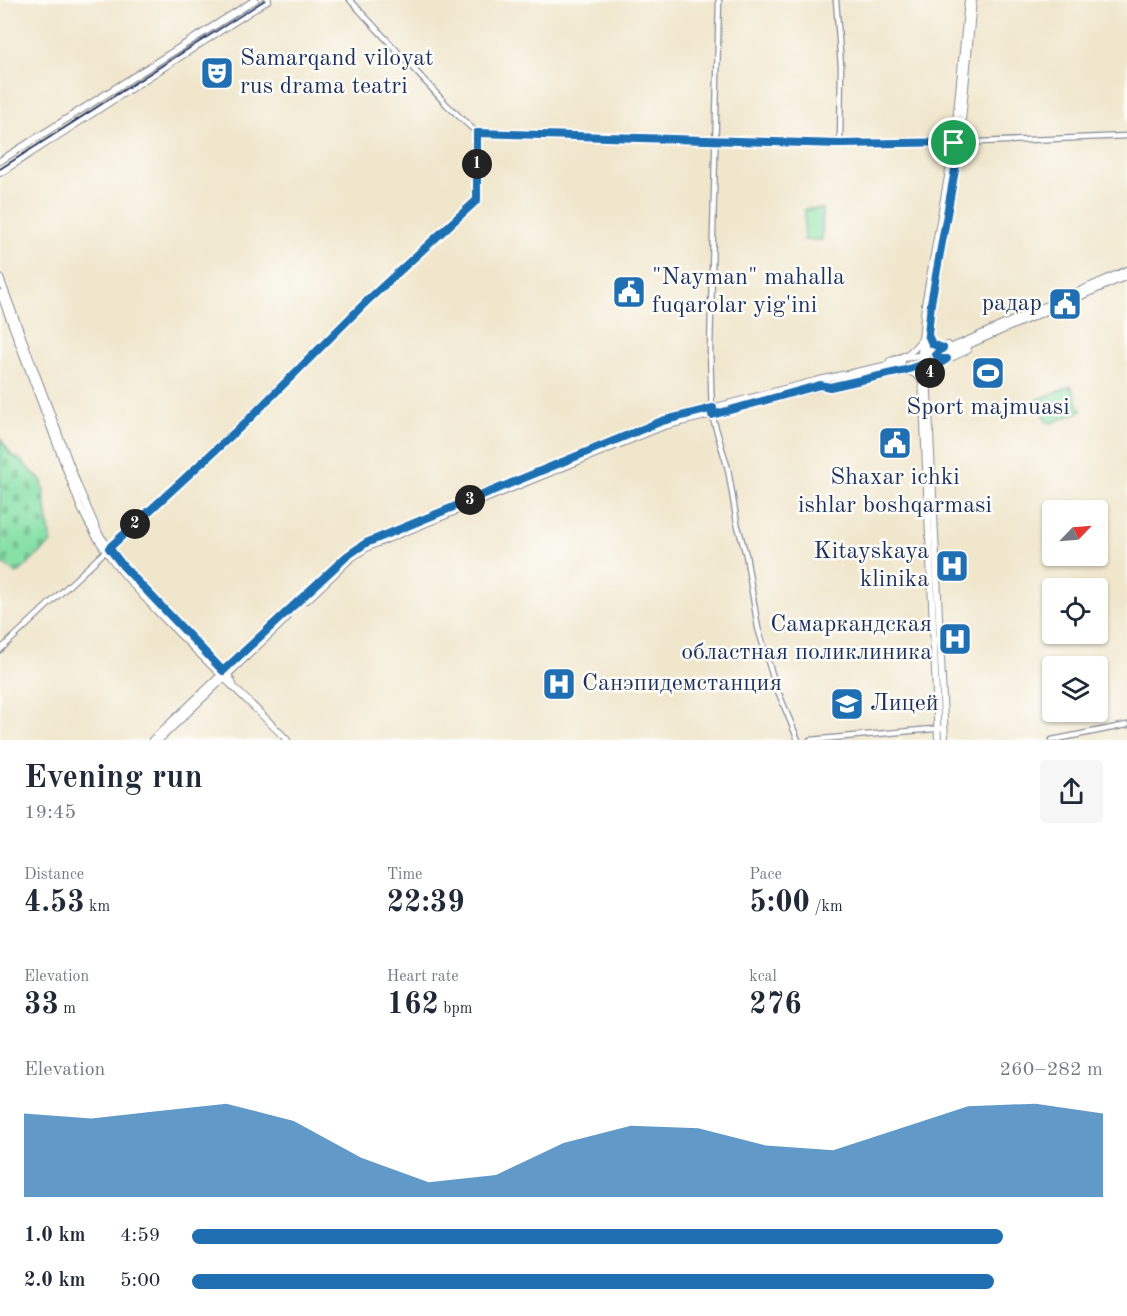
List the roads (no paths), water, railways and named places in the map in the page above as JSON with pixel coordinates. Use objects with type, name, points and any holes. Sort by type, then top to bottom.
[{"type":"main road","points":[[0,161],[255,0]]},
{"type":"main road","points":[[0,173],[268,0]]},
{"type":"main road","points":[[957,143],[968,0]]},
{"type":"main road","points":[[945,740],[941,728],[923,364],[925,337],[957,143],[973,0]]},
{"type":"main road","points":[[1022,320],[1127,270]]},
{"type":"main road","points":[[904,364],[923,364],[1127,276]]},
{"type":"main road","points":[[0,278],[80,506],[95,537],[107,550],[119,570],[287,740]]},
{"type":"main road","points":[[0,293],[58,439]]},
{"type":"main road","points":[[925,337],[944,354]]},
{"type":"main road","points":[[904,364],[925,337]]},
{"type":"main road","points":[[152,740],[350,560],[368,547],[664,426],[820,383],[904,364],[924,356],[944,354]]},
{"type":"main road","points":[[924,379],[944,354]]},
{"type":"main road","points":[[904,364],[924,379]]},
{"type":"main road","points":[[159,740],[223,675]]},
{"type":"main road","points":[[938,740],[941,728]]},
{"type":"street","points":[[350,0],[447,105],[477,133],[840,144],[957,143],[1127,136]]},
{"type":"street","points":[[719,0],[710,350],[713,411],[746,555],[758,628],[775,684],[798,740]]},
{"type":"street","points":[[836,0],[841,66],[840,144]]},
{"type":"street","points":[[0,650],[246,422],[376,292],[477,200],[477,133]]},
{"type":"street","points":[[1052,740],[1127,725]]},
{"type":"street","points":[[810,740],[941,728]]},
{"type":"tunnel","points":[[902,362],[924,358]]},
{"type":"tram line","points":[[0,169],[265,0]]},
{"type":"place","name":"Samarqand viloyat rus drama teatri","points":[[217,73]]},
{"type":"place","name":"\"Nayman\" mahalla fuqarolar yig'ini","points":[[629,292]]},
{"type":"place","name":"радар","points":[[1065,304]]},
{"type":"place","name":"Sport majmuasi","points":[[988,373]]},
{"type":"place","name":"Shaxar ichki ishlar boshqarmasi","points":[[895,443]]},
{"type":"place","name":"Kitayskaya klinika","points":[[952,566]]},
{"type":"place","name":"Самаркандская областная поликлиника","points":[[955,639]]},
{"type":"place","name":"Санэпидемстанция","points":[[559,684]]},
{"type":"place","name":"Лицей","points":[[847,704]]}]
